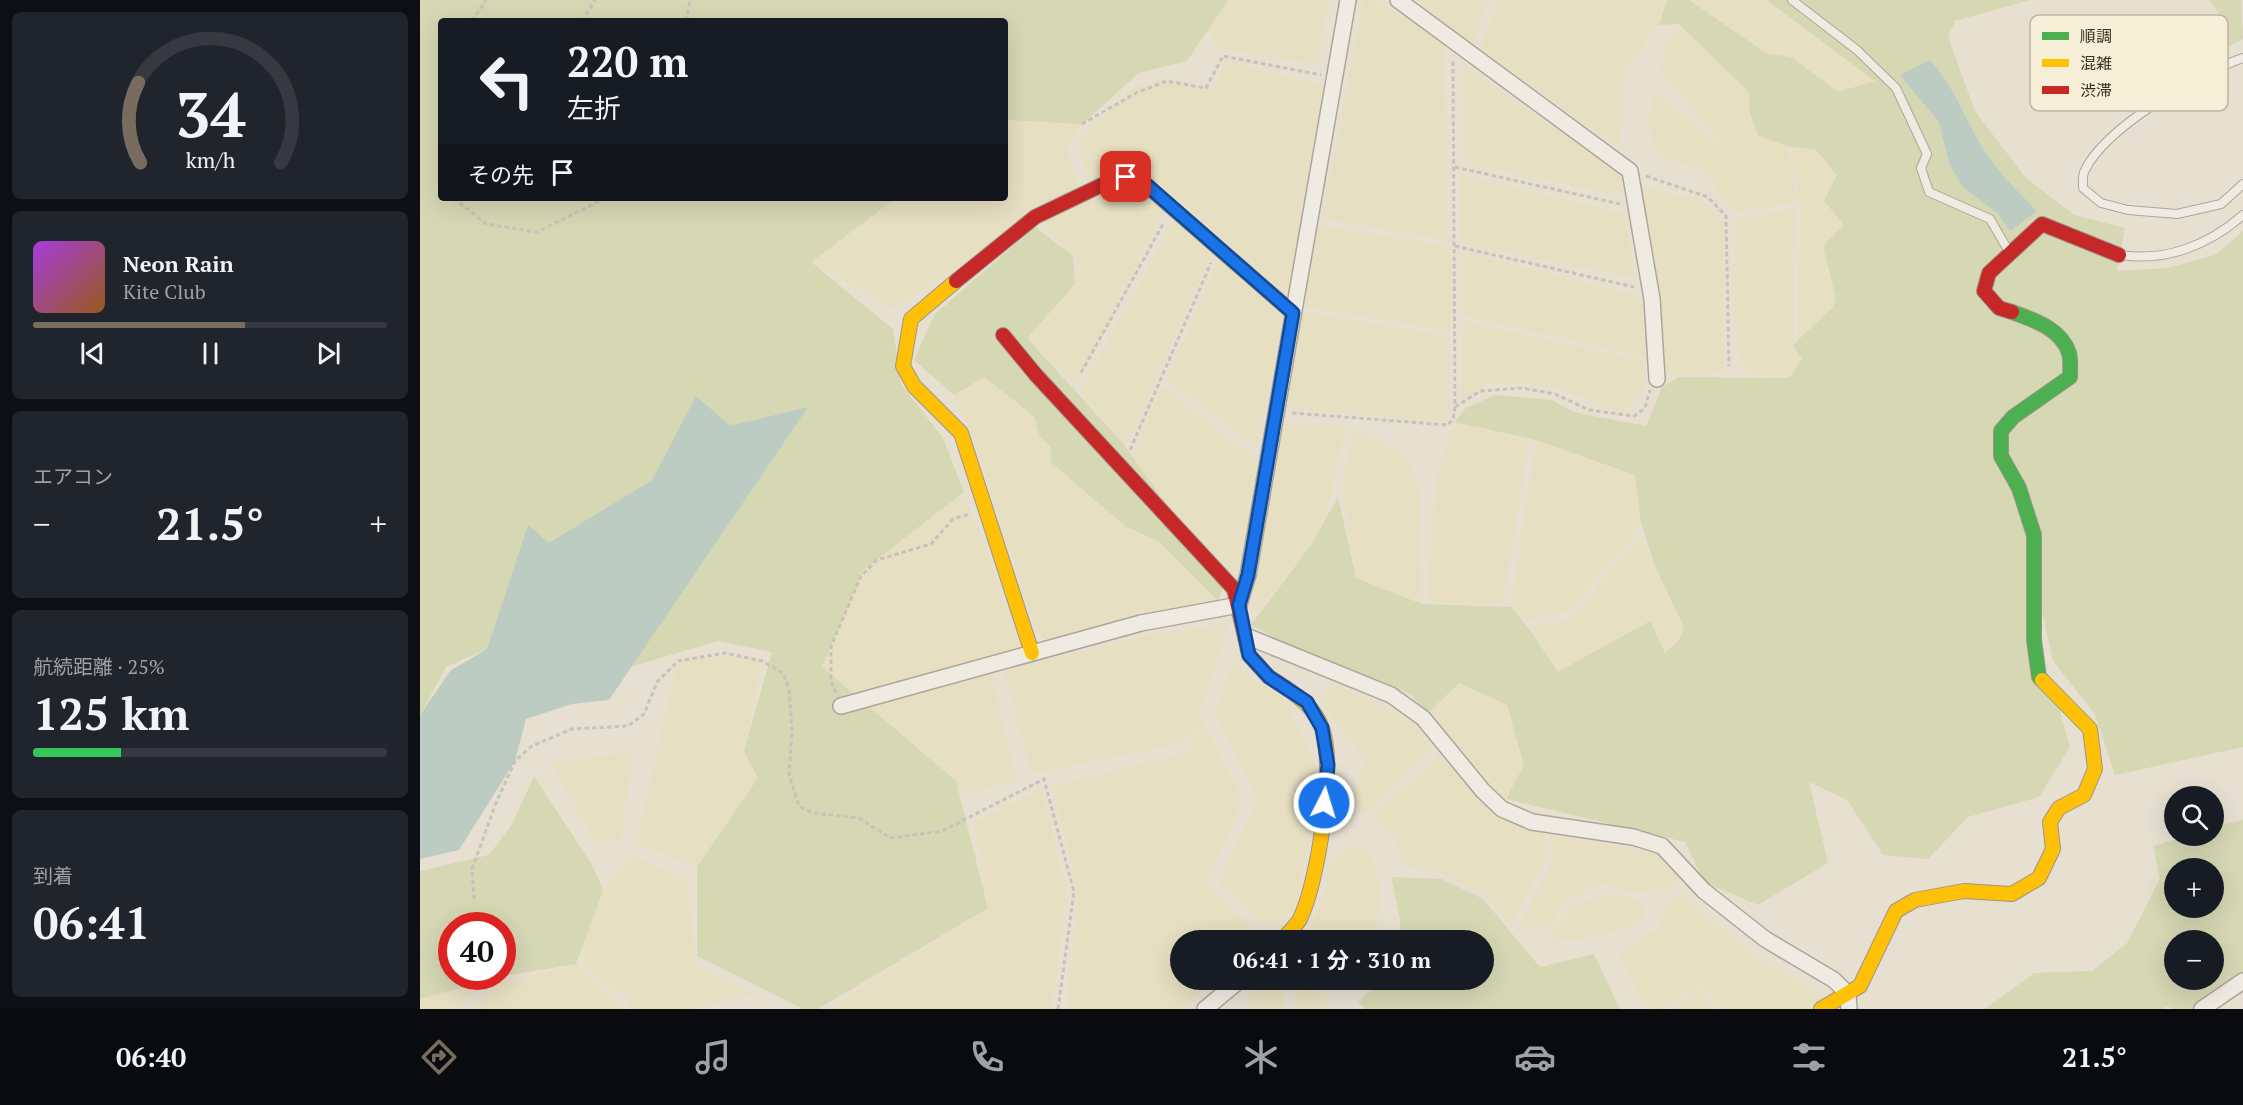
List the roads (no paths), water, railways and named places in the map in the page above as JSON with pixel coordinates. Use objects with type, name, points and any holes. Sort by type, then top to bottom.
[{"type":"street","points":[[1239,605],[1248,575],[1348,0]]},
{"type":"street","points":[[1398,0],[1630,171],[1651,290],[1657,379]]},
{"type":"street","points":[[1032,653],[1011,594],[987,510],[961,433],[914,386],[903,366],[911,319],[1035,218],[1108,182],[1126,177],[1141,180],[1293,313]]},
{"type":"street","points":[[1821,1009],[1849,1002],[1860,986],[1896,910],[1914,900],[1964,891],[2012,894],[2039,878],[2053,849],[2049,822],[2059,808],[2084,795],[2095,769],[2090,729],[2039,677],[2034,640],[2034,535],[2019,488],[2001,456],[2001,431],[2007,424],[2070,377],[2069,353],[2058,335],[2037,321],[1999,308],[1984,291],[1989,273],[2042,224],[2119,255]]},
{"type":"street","points":[[1004,335],[1035,375],[1234,589],[1249,655],[1269,677],[1307,702],[1322,728],[1328,765],[1314,880],[1299,920],[1290,930]]},
{"type":"street","points":[[841,706],[1141,623],[1239,605]]},
{"type":"street","points":[[1246,636],[1397,699],[1423,718],[1483,791],[1502,809],[1532,822],[1632,837],[1662,846],[1704,891],[1765,939],[1834,980],[1849,1002]]},
{"type":"street","points":[[2202,1009],[2243,981]]},
{"type":"street","points":[[1204,1009],[1228,990]]},
{"type":"lane","points":[[1792,0],[1857,50],[1896,88],[1927,154],[1921,168],[1929,192],[1990,219],[2009,253]]},
{"type":"lane","points":[[2228,65],[2243,58]]},
{"type":"lane","points":[[2149,111],[2121,131],[2092,158],[2083,172],[2083,188],[2102,203],[2128,210],[2177,214],[2221,204],[2243,184]]},
{"type":"lane","points":[[2119,255],[2144,259],[2178,253],[2223,230],[2243,215]]}]
